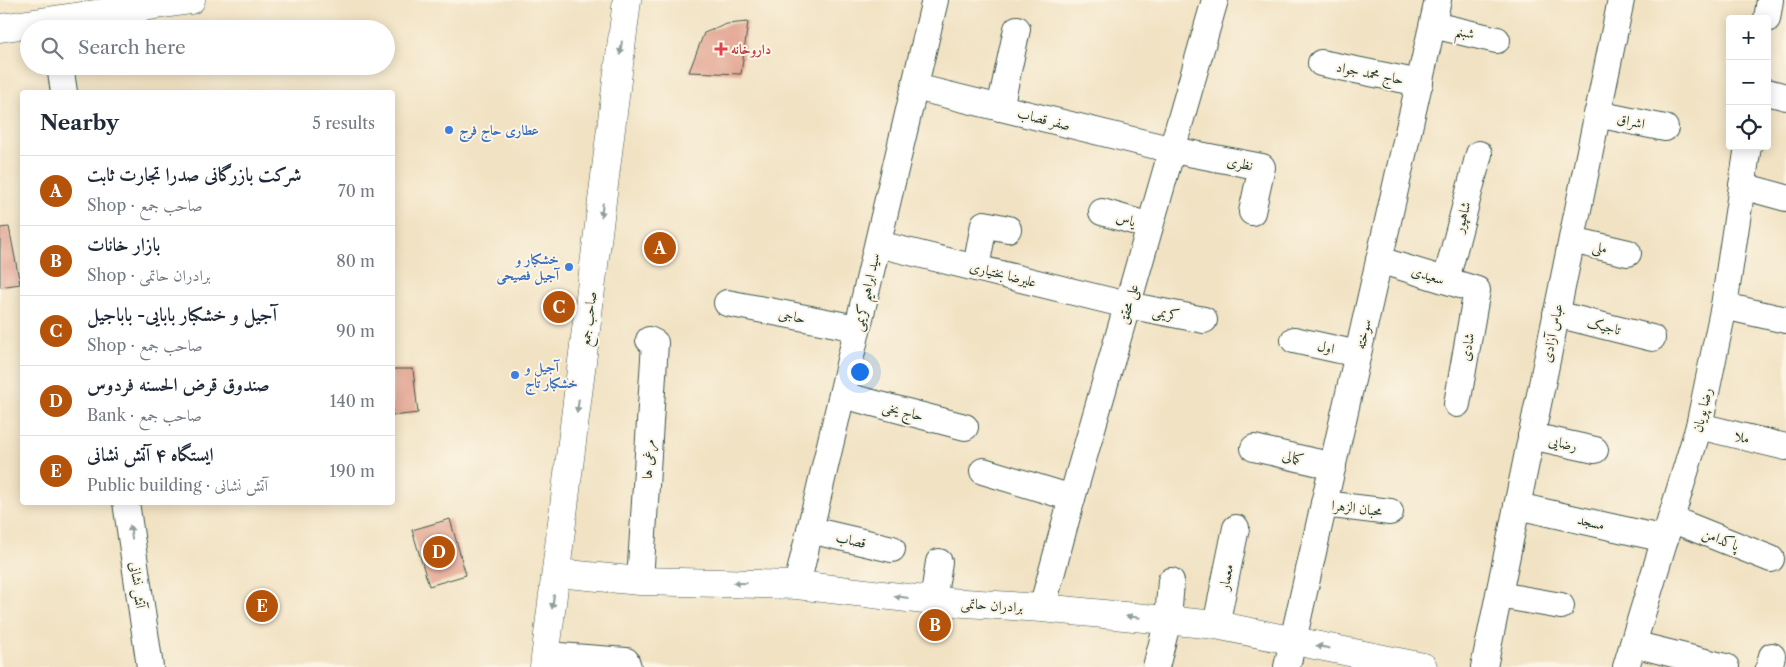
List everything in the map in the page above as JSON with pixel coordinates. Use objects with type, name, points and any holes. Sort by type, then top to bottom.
[{"type":"street","points":[[77,20],[191,0]]},
{"type":"street","name":"صاحب جمع","points":[[545,661],[627,0]]},
{"type":"street","name":"سید ابراهیم کریمی","points":[[797,585],[935,0]]},
{"type":"street","name":"علی محقق","points":[[1042,608],[1215,0]]},
{"type":"street","name":"عباس آزادی","points":[[1484,667],[1621,0]]},
{"type":"street","points":[[1768,15],[1770,0]]},
{"type":"street","name":"شبنم","points":[[1436,12],[1497,40]]},
{"type":"street","name":"سوخته","points":[[1290,654],[1436,12]]},
{"type":"street","points":[[0,28],[20,27]]},
{"type":"street","points":[[1000,108],[1017,29]]},
{"type":"street","name":"حاج محمد جواد","points":[[1321,63],[1420,82]]},
{"type":"street","points":[[61,75],[64,90]]},
{"type":"street","name":"صفر قصاب","points":[[915,87],[1172,150]]},
{"type":"street","points":[[1771,93],[1786,97]]},
{"type":"street","name":"اشراق","points":[[1598,114],[1665,128]]},
{"type":"street","name":"نظری","points":[[1172,150],[1262,167],[1252,212]]},
{"type":"street","name":"رضا پویان","points":[[1630,656],[1698,426],[1724,306],[1747,150]]},
{"type":"street","name":"شاهپور","points":[[1446,280],[1479,154]]},
{"type":"street","points":[[1742,186],[1786,198]]},
{"type":"street","name":"یاس","points":[[1102,212],[1150,226]]},
{"type":"street","points":[[976,268],[984,224],[1008,229]]},
{"type":"street","name":"ملی","points":[[1572,240],[1628,253]]},
{"type":"street","name":"علیرضا بختیاری","points":[[878,244],[1128,305]]},
{"type":"street","name":"سعیدی","points":[[1379,260],[1477,290]]},
{"type":"street","name":"شادی","points":[[1456,404],[1477,290]]},
{"type":"street","name":"حاجی","points":[[726,303],[858,328]]},
{"type":"street","name":"کریمی","points":[[1128,305],[1204,320]]},
{"type":"street","points":[[1724,306],[1786,320]]},
{"type":"street","name":"تاجیک","points":[[1556,314],[1652,338]]},
{"type":"street","name":"مرغی ها","points":[[640,581],[655,342],[649,340]]},
{"type":"street","name":"اول","points":[[1294,340],[1358,354]]},
{"type":"street","name":"حاج یخی","points":[[842,395],[965,427]]},
{"type":"street","name":"ملا","points":[[1698,426],[1786,447]]},
{"type":"street","name":"رضایی","points":[[1531,436],[1595,450]]},
{"type":"street","name":"کمالی","points":[[1254,448],[1333,466]]},
{"type":"street","points":[[983,471],[1072,498]]},
{"type":"street","name":"محبان الزهرا","points":[[1324,504],[1390,512]]},
{"type":"street","name":"آتش نشانی","points":[[126,505],[150,667]]},
{"type":"street","name":"مسجد","points":[[1517,506],[1668,529]]},
{"type":"street","name":"معمار","points":[[1216,625],[1236,528]]},
{"type":"street","name":"پاکدامن","points":[[1668,529],[1771,559]]},
{"type":"street","name":"قصاب","points":[[810,530],[892,549]]},
{"type":"street","points":[[933,601],[939,562]]},
{"type":"street","name":"برادران حاتمی","points":[[557,574],[640,581],[797,585],[933,601],[1042,608],[1216,625],[1290,654],[1423,667]]},
{"type":"street","points":[[1156,667],[1168,620],[1171,581]]},
{"type":"street","points":[[1499,596],[1561,606]]},
{"type":"street","points":[[1630,656],[1726,667]]},
{"type":"street","points":[[545,661],[626,661],[628,667]]},
{"type":"building","name":"داروخانه","points":[[748,22],[741,74],[689,72],[704,33],[727,24]]},
{"type":"building","points":[[9,227],[20,284],[0,287],[0,228]]},
{"type":"building","points":[[395,369],[413,369],[418,413],[395,416]]},
{"type":"building","points":[[450,519],[466,575],[429,586],[412,530]]},
{"type":"place","name":"داروخانه","points":[[721,49]]},
{"type":"place","name":"عطاری حاج فرج","points":[[449,130]]},
{"type":"place","name":"شرکت بازرگانی صدرا تجارت ثابت","points":[[660,248]]},
{"type":"place","name":"خشکبار و آجیل فصیحی","points":[[569,267]]},
{"type":"place","name":"آجیل و خشکبار بابایی- باباجیل","points":[[559,307]]},
{"type":"place","name":"آجیل و خشکبار تاج","points":[[515,375]]},
{"type":"place","name":"صندوق قرض الحسنه فردوس","points":[[439,552]]},
{"type":"place","name":"ایستگاه ۴ آتش نشانی","points":[[262,606]]},
{"type":"place","name":"بازار خانات","points":[[935,625]]}]
